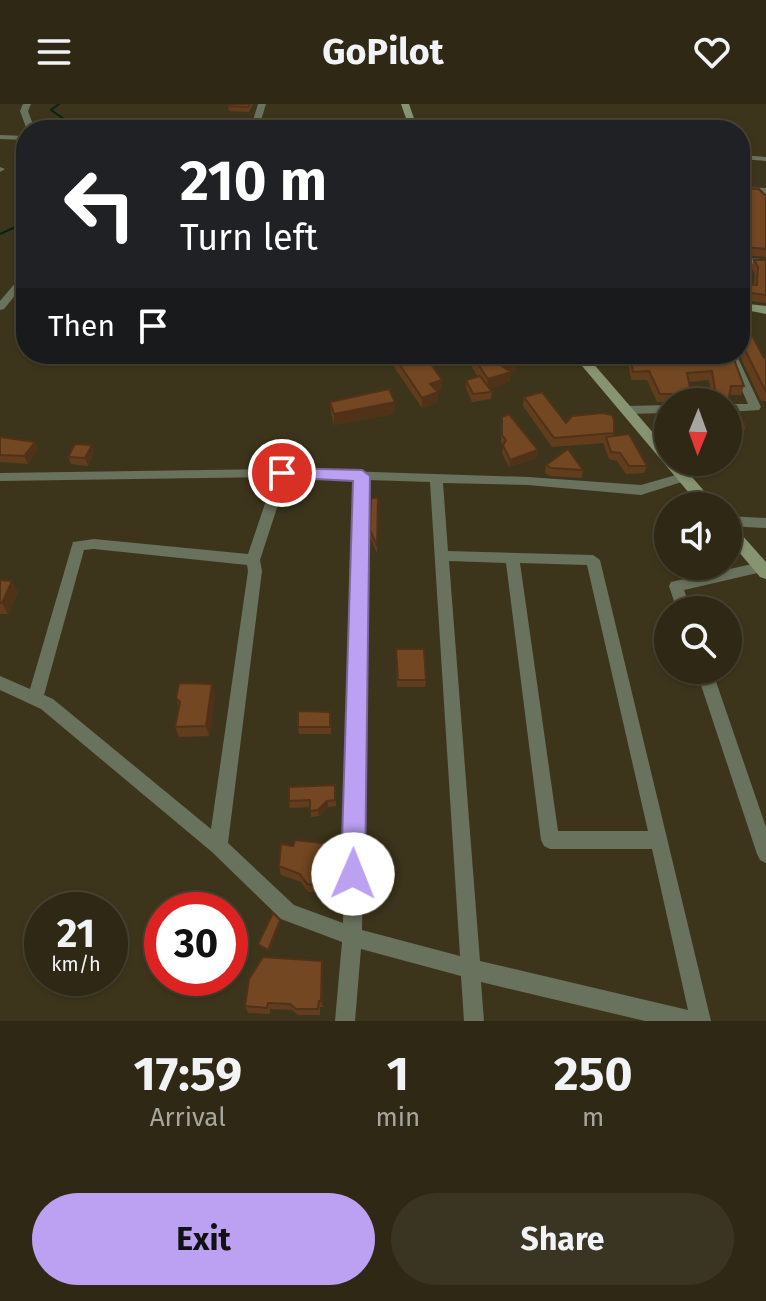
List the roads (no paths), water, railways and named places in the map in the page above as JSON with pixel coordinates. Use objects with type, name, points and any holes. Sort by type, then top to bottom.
[{"type":"main road","points":[[587,364],[654,443]]},
{"type":"main road","points":[[683,477],[696,492]]},
{"type":"main road","points":[[742,545],[764,570]]},
{"type":"street","points":[[26,109],[38,106]]},
{"type":"street","points":[[0,307],[16,288]]},
{"type":"street","points":[[736,364],[755,407],[742,407]]},
{"type":"street","points":[[626,410],[654,409]]},
{"type":"street","points":[[0,477],[282,473],[641,490],[683,477]]},
{"type":"street","points":[[218,846],[255,571],[253,560],[282,473]]},
{"type":"street","points":[[345,1021],[352,936],[362,476]]},
{"type":"street","points":[[436,478],[474,1021]]},
{"type":"street","points":[[742,522],[766,523]]},
{"type":"street","points":[[35,699],[78,546],[94,544],[253,560]]},
{"type":"street","points":[[442,556],[593,560],[701,1021]]},
{"type":"street","points":[[512,558],[550,840],[658,840]]},
{"type":"street","points":[[679,596],[676,586],[764,570]]},
{"type":"street","points":[[0,683],[47,704],[218,846],[288,912],[352,936],[690,1021]]},
{"type":"street","points":[[709,684],[766,854]]},
{"type":"waterway","points":[[59,104],[51,110],[64,120]]},
{"type":"waterway","points":[[0,234],[15,227]]}]
